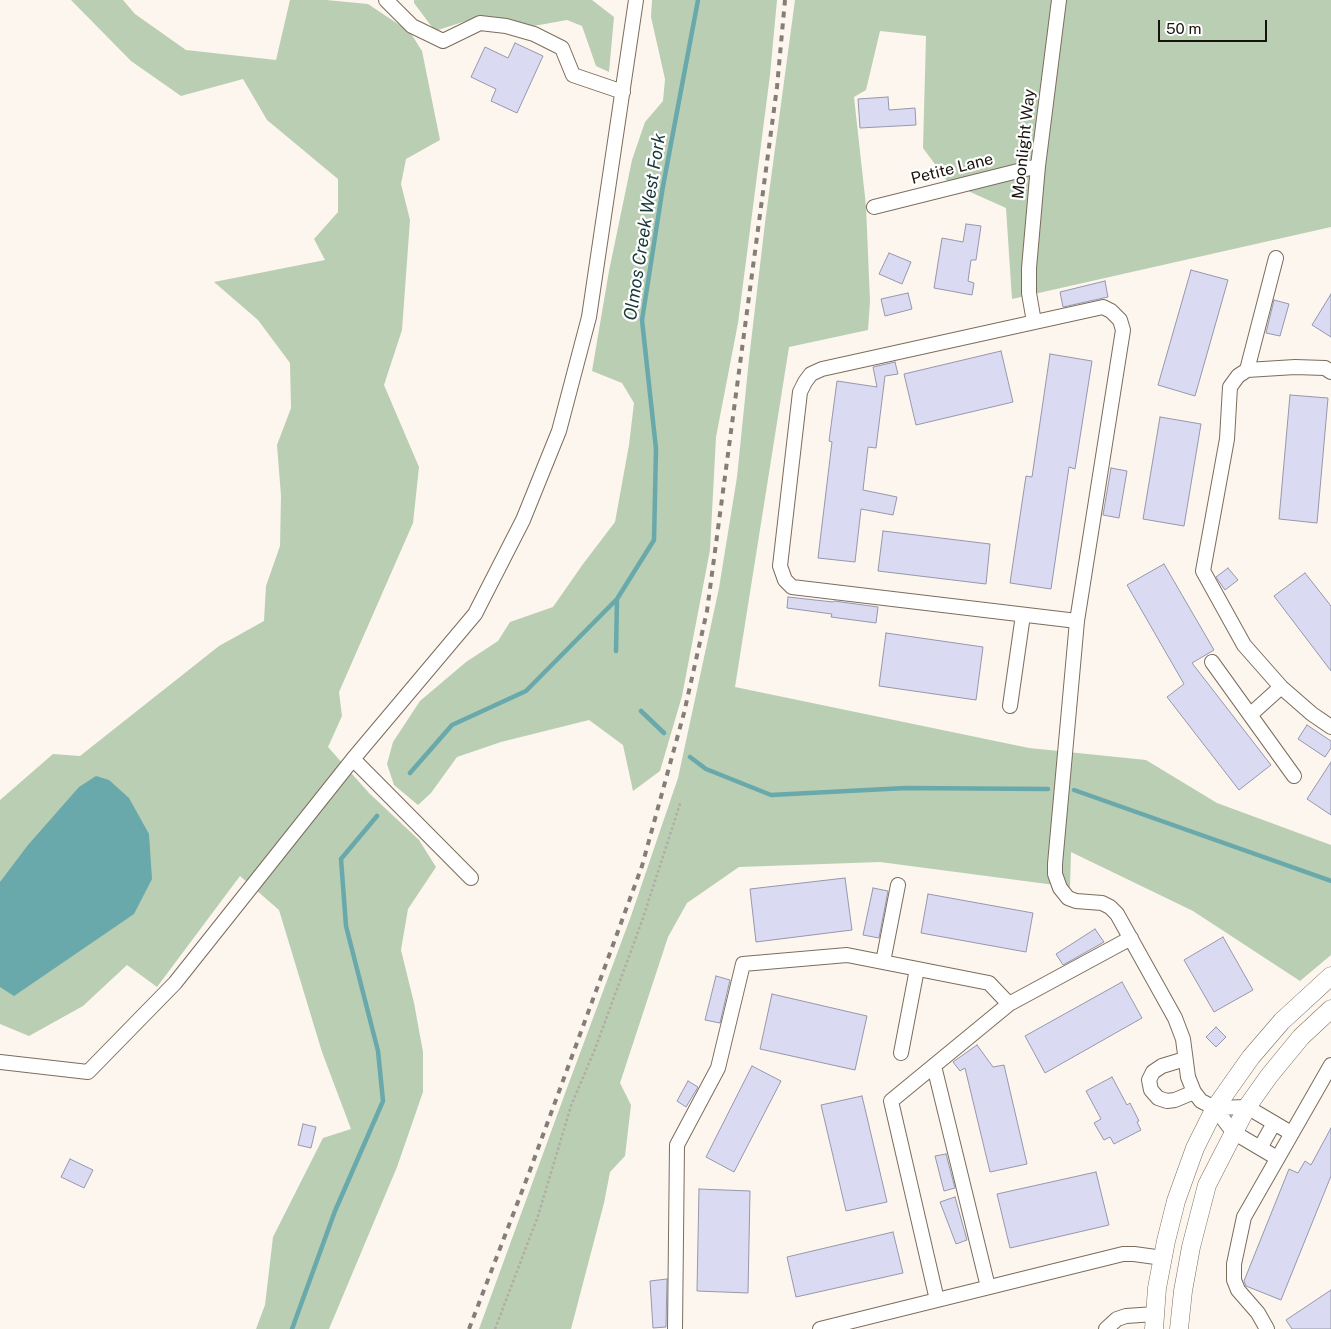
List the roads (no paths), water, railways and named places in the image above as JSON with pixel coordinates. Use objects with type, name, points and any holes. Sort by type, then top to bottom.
[{"type":"main road","points":[[1155,1322],[1157,1288],[1176,1201],[1195,1148],[1215,1108],[1251,1057],[1282,1021],[1331,976]]},
{"type":"main road","points":[[1179,1329],[1183,1291],[1191,1247],[1206,1185],[1247,1107],[1269,1076],[1301,1037],[1331,1009]]},
{"type":"street","points":[[386,0],[412,26],[443,41],[480,23],[506,26],[534,34],[562,48],[574,75],[623,92]]},
{"type":"street","points":[[0,1062],[88,1072],[175,983],[353,759],[474,614],[523,520],[559,431],[589,317],[636,0]]},
{"type":"street","name":"Moonlight Way","points":[[1034,322],[1029,293],[1029,268],[1038,166],[1059,0]]},
{"type":"street","name":"Petite Lane","points":[[874,207],[1038,166]]},
{"type":"street","points":[[1247,370],[1276,258]]},
{"type":"street","points":[[1077,621],[792,587],[786,580],[780,566],[800,392],[811,374],[822,369],[1103,307],[1111,311],[1120,320],[1123,330],[1077,621],[1055,874],[1060,888],[1068,898],[1076,901],[1102,903],[1110,906],[1117,914],[1176,1018],[1183,1039],[1188,1078],[1194,1092],[1202,1101],[1215,1108],[1233,1132],[1277,1158]]},
{"type":"street","points":[[1331,372],[1326,368],[1295,367],[1247,370],[1238,376],[1230,387],[1227,439],[1203,571],[1244,645],[1281,687],[1312,714],[1331,727]]},
{"type":"street","points":[[1010,706],[1023,615]]},
{"type":"street","points":[[1212,662],[1294,776]]},
{"type":"street","points":[[1250,715],[1281,687]]},
{"type":"street","points":[[353,759],[471,878]]},
{"type":"street","points":[[883,962],[898,885]]},
{"type":"street","points":[[937,1300],[891,1101],[1010,1004],[1131,938]]},
{"type":"street","points":[[675,1329],[677,1145],[718,1068],[742,964],[847,955],[989,983],[1010,1004]]},
{"type":"street","points":[[901,1053],[917,969]]},
{"type":"street","points":[[1185,1058],[1162,1066],[1153,1072],[1149,1080],[1151,1090],[1158,1098],[1167,1101],[1175,1100],[1194,1092]]},
{"type":"street","points":[[1267,1329],[1258,1312],[1238,1290],[1234,1280],[1234,1264],[1244,1217],[1331,1065]]},
{"type":"street","points":[[934,1066],[988,1288]]},
{"type":"street","points":[[1215,1108],[1247,1107],[1292,1133]]},
{"type":"street","points":[[1260,1148],[1274,1123]]},
{"type":"street","points":[[820,1329],[1123,1254],[1163,1258]]},
{"type":"street","points":[[1106,1329],[1117,1319],[1126,1316],[1155,1322]]},
{"type":"water","points":[[96,776],[109,780],[129,798],[149,834],[152,879],[134,914],[14,996],[0,987],[0,882],[28,845],[79,787]]},
{"type":"waterway","name":"Olmos Creek West Fork","points":[[410,773],[452,725],[526,691],[617,599],[654,540],[656,449],[642,320],[663,186],[698,0]]},
{"type":"waterway","points":[[616,651],[617,599]]},
{"type":"waterway","points":[[641,711],[664,733]]},
{"type":"waterway","points":[[690,757],[706,769],[771,795],[906,788],[1048,789]]},
{"type":"waterway","points":[[1074,790],[1331,881]]},
{"type":"waterway","points":[[292,1329],[335,1211],[383,1101],[378,1051],[346,926],[341,859],[377,816]]},
{"type":"railway","points":[[469,1329],[529,1173],[642,866],[684,713],[707,611],[777,87],[785,0]]}]
